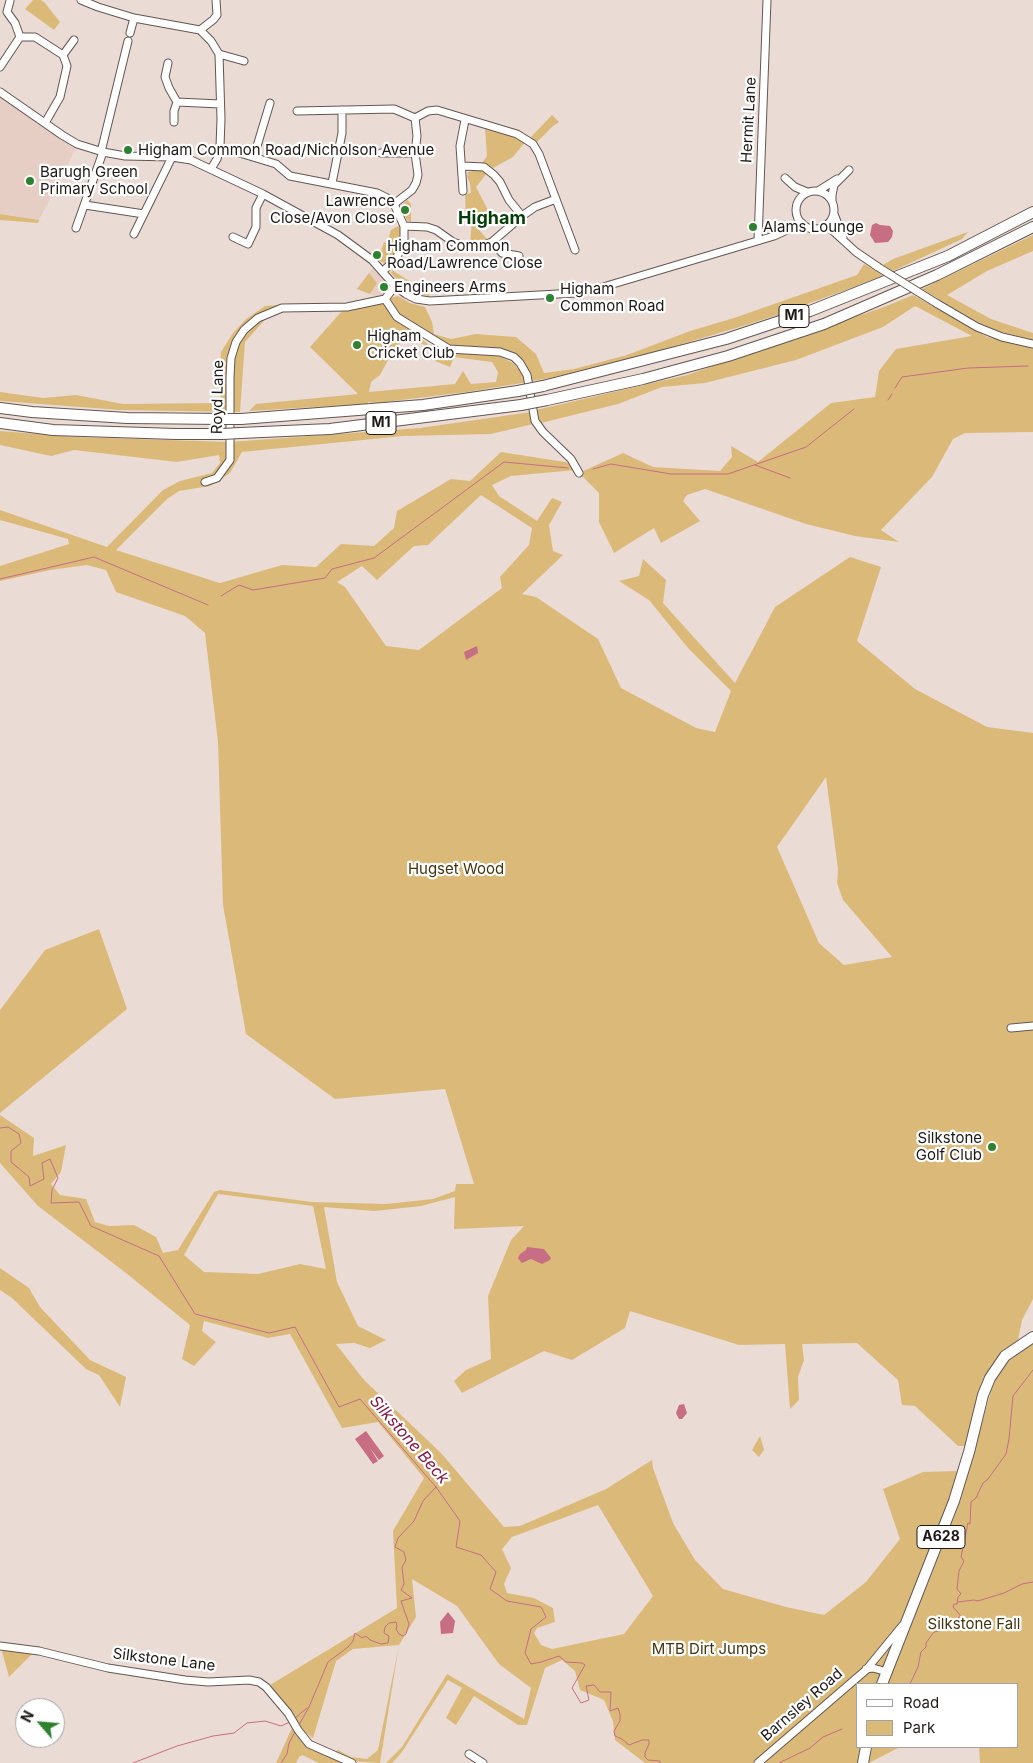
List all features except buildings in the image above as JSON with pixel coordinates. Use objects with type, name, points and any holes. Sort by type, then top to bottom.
[{"type":"highway","name":"M1","points":[[0,408],[127,418],[241,419],[423,405],[518,391],[726,339],[810,311],[948,256],[1033,212]]},
{"type":"highway","name":"M1","points":[[0,423],[72,430],[223,434],[330,429],[521,405],[643,378],[728,356],[824,324],[937,275],[1033,227]]},
{"type":"highway","name":"Barnsley Road","points":[[907,1620],[934,1555],[970,1452],[983,1395],[990,1378],[1005,1356],[1033,1337]]},
{"type":"highway","name":"A628","points":[[882,1683],[907,1620]]},
{"type":"highway","points":[[863,1763],[866,1748]]},
{"type":"street","points":[[81,0],[134,18],[200,30],[211,41],[219,54],[220,104],[220,147],[211,169]]},
{"type":"street","points":[[200,30],[217,15],[216,0]]},
{"type":"street","name":"Hermit Lane","points":[[758,240],[767,0]]},
{"type":"street","points":[[10,1],[7,12],[15,23],[20,37]]},
{"type":"street","points":[[130,33],[134,18]]},
{"type":"street","points":[[20,37],[35,37],[64,55],[67,66],[60,97],[45,123]]},
{"type":"street","points":[[0,67],[20,37]]},
{"type":"street","points":[[64,55],[74,40]]},
{"type":"street","points":[[76,228],[102,152],[128,42]]},
{"type":"street","points":[[219,54],[244,61]]},
{"type":"street","points":[[168,63],[165,77],[177,102],[174,111],[174,122]]},
{"type":"street","points":[[0,92],[78,144],[102,152],[139,157],[172,157],[191,160],[263,194],[338,235],[372,260],[396,286],[416,299],[430,300],[576,293],[593,290],[778,235],[802,223]]},
{"type":"street","points":[[177,102],[220,104]]},
{"type":"street","points":[[254,156],[270,103]]},
{"type":"street","points":[[296,110],[306,114],[342,110],[394,110],[415,118],[437,110],[465,120],[517,134],[533,144],[539,154],[575,250]]},
{"type":"street","points":[[332,183],[342,133],[342,110]]},
{"type":"street","points":[[394,204],[412,190],[418,175],[415,153],[417,136],[415,118]]},
{"type":"street","points":[[463,191],[461,138],[465,120]]},
{"type":"street","points":[[220,147],[276,164],[290,176],[377,193],[387,198],[394,204],[404,226],[404,244],[395,260],[383,271]]},
{"type":"street","points":[[381,153],[415,153]]},
{"type":"street","points":[[134,234],[172,157]]},
{"type":"street","points":[[462,166],[484,167],[494,175],[500,182],[509,200],[522,216]]},
{"type":"street","points":[[798,200],[807,192],[818,190],[848,170],[834,185],[832,195],[834,213],[841,234],[848,246]]},
{"type":"street","points":[[778,235],[796,214],[798,200],[785,178],[807,192]]},
{"type":"street","points":[[818,190],[824,192],[832,202]]},
{"type":"street","points":[[233,237],[248,244],[256,227],[256,208],[263,194]]},
{"type":"street","points":[[404,226],[427,227],[466,247],[480,247],[492,242],[534,208],[556,199]]},
{"type":"street","points":[[84,205],[144,214]]},
{"type":"street","points":[[796,214],[802,223],[811,228],[820,228],[825,226],[834,213]]},
{"type":"street","points":[[825,226],[848,246],[878,267],[980,328],[1002,337],[1033,344]]},
{"type":"street","points":[[492,242],[502,252],[519,256]]},
{"type":"street","points":[[396,286],[385,299],[397,317],[449,348],[500,352],[514,357],[520,363],[526,375],[535,421],[543,432],[571,459],[579,473]]},
{"type":"street","name":"Royd Lane","points":[[205,482],[217,478],[230,460],[230,367],[236,342],[244,330],[258,318],[282,308],[347,308],[385,299]]},
{"type":"street","points":[[1011,1028],[1033,1026]]},
{"type":"street","name":"Barnsley Road","points":[[758,1763],[866,1670],[907,1620]]},
{"type":"street","name":"Silkstone Lane","points":[[0,1646],[65,1657],[108,1668],[184,1680],[208,1682],[250,1680],[259,1682],[266,1687],[288,1713],[309,1744],[352,1763]]},
{"type":"street","name":"Barnsley Road","points":[[866,1670],[873,1668],[887,1672]]},
{"type":"street","points":[[470,1757],[484,1763]]},
{"type":"shaded area","name":"Barugh Green Primary School","points":[[0,96],[76,148],[39,220],[0,214]]},
{"type":"shaded area","points":[[876,223],[890,226],[893,231],[892,237],[888,242],[875,243],[870,235],[872,225]]},
{"type":"shaded area","points":[[374,266],[391,283],[391,288],[386,295],[380,298],[357,289]]},
{"type":"shaded area","points":[[477,646],[478,653],[466,660],[464,652]]},
{"type":"shaded area","points":[[527,1247],[544,1249],[551,1258],[550,1260],[542,1264],[531,1259],[522,1263],[518,1258]]},
{"type":"shaded area","points":[[684,1404],[687,1413],[682,1419],[679,1419],[676,1413],[679,1405]]},
{"type":"shaded area","points":[[366,1431],[384,1456],[379,1460],[370,1448],[378,1461],[373,1464],[355,1439]]},
{"type":"shaded area","points":[[448,1612],[455,1621],[453,1633],[441,1634],[440,1622]]},
{"type":"green space","points":[[33,0],[41,0],[45,3],[60,22],[54,30],[25,9]]},
{"type":"green space","points":[[552,115],[559,122],[536,143],[531,137]]},
{"type":"green space","points":[[485,127],[516,137],[525,142],[513,157],[493,168],[482,163],[487,156]]},
{"type":"green space","points":[[479,170],[487,173],[476,187],[489,212],[474,224],[487,239],[470,244],[472,221],[466,218],[465,194],[471,193],[467,177],[468,172]]},
{"type":"green space","points":[[407,200],[411,204],[411,222],[407,220],[401,207]]},
{"type":"green space","points":[[0,214],[39,220],[38,223],[0,220]]},
{"type":"green space","points":[[400,225],[397,251],[388,262],[384,263],[378,260],[384,242],[387,243],[391,230]]},
{"type":"green space","points":[[968,232],[962,239],[893,271],[883,265],[893,259]]},
{"type":"green space","points":[[1033,235],[1033,251],[987,271],[947,295],[991,319],[1033,333],[1033,340],[998,331],[979,323],[922,289]]},
{"type":"green space","points":[[864,264],[884,276],[743,326],[614,364],[531,381],[517,356],[450,347],[400,314],[390,298],[398,296],[410,303],[425,307],[432,322],[434,334],[451,339],[476,334],[516,337],[536,354],[544,373],[574,369],[627,355],[690,331],[734,318],[857,275]]},
{"type":"green space","points":[[392,270],[430,291],[429,296],[414,293],[402,285],[391,273]]},
{"type":"green space","points":[[369,273],[377,283],[370,294],[357,289]]},
{"type":"green space","points":[[913,295],[987,337],[1033,347],[1033,432],[965,433],[953,439],[932,477],[881,530],[899,542],[855,536],[806,524],[705,489],[687,495],[683,501],[700,521],[661,543],[654,528],[614,553],[599,522],[599,493],[579,473],[623,453],[653,467],[720,471],[732,457],[731,446],[758,462],[831,403],[875,397],[879,371],[896,349],[972,336],[915,306],[883,327],[796,360],[705,383],[662,387],[618,404],[541,423],[536,410],[687,375],[884,307]]},
{"type":"green space","points":[[385,302],[396,319],[438,352],[458,351],[497,355],[513,363],[528,382],[467,392],[377,403],[368,402],[367,404],[249,411],[256,404],[358,394],[310,347],[342,311]],"holes":[[[407,336],[438,352],[435,361],[450,367],[454,357],[492,362],[498,372],[496,382],[471,384],[463,371],[455,384],[369,392],[371,382],[380,375],[394,349]]]},
{"type":"green space","points":[[278,305],[245,342],[240,412],[120,410],[0,401],[0,392],[43,398],[76,395],[123,404],[221,403],[219,377],[221,352],[233,333],[246,319],[265,306]]},
{"type":"green space","points":[[531,412],[533,424],[491,434],[403,436],[242,452],[230,473],[210,486],[179,491],[167,499],[116,550],[220,583],[282,565],[316,567],[341,544],[374,546],[394,528],[397,511],[451,479],[470,481],[501,452],[571,463],[575,470],[511,476],[492,485],[499,496],[537,521],[552,498],[562,502],[549,525],[553,551],[563,555],[522,594],[536,597],[598,639],[621,688],[696,728],[715,732],[731,691],[688,648],[649,600],[619,581],[639,576],[643,559],[666,580],[663,603],[735,683],[775,607],[850,557],[881,567],[857,641],[915,689],[987,727],[1033,733],[1033,1299],[1022,1320],[1018,1340],[1007,1349],[997,1362],[969,1446],[958,1446],[915,1406],[902,1405],[898,1380],[857,1343],[802,1344],[804,1360],[798,1377],[799,1400],[790,1409],[785,1344],[739,1345],[630,1311],[625,1328],[572,1360],[544,1351],[462,1393],[454,1381],[466,1370],[491,1359],[488,1296],[511,1240],[524,1226],[454,1229],[455,1197],[421,1206],[374,1211],[324,1207],[337,1282],[358,1326],[386,1340],[370,1348],[354,1343],[336,1344],[364,1380],[441,1453],[504,1527],[520,1526],[606,1489],[652,1460],[653,1468],[673,1523],[695,1560],[723,1589],[786,1607],[824,1615],[866,1582],[900,1539],[883,1489],[923,1472],[958,1471],[950,1501],[878,1683],[856,1683],[856,1748],[863,1748],[863,1761],[869,1762],[872,1748],[898,1748],[869,1763],[645,1763],[615,1740],[613,1721],[604,1700],[580,1690],[575,1671],[562,1660],[545,1668],[527,1725],[518,1725],[474,1696],[456,1725],[446,1718],[462,1688],[448,1680],[402,1752],[392,1763],[386,1763],[402,1747],[447,1674],[524,1719],[531,1688],[499,1664],[457,1606],[412,1579],[416,1617],[399,1645],[353,1649],[336,1661],[313,1738],[299,1728],[270,1685],[397,1608],[393,1531],[424,1478],[378,1422],[342,1428],[290,1334],[268,1338],[204,1321],[202,1331],[216,1342],[194,1366],[182,1359],[190,1325],[38,1206],[0,1163],[0,1115],[34,1138],[33,1156],[66,1145],[61,1172],[51,1184],[60,1195],[86,1199],[95,1222],[109,1226],[134,1225],[156,1237],[163,1253],[178,1250],[214,1192],[220,1190],[312,1202],[386,1204],[433,1199],[455,1191],[456,1184],[474,1184],[445,1089],[335,1099],[246,1034],[223,905],[218,742],[205,633],[185,616],[116,592],[106,570],[87,565],[50,570],[0,581],[0,566],[69,544],[68,539],[0,520],[0,510],[107,547],[163,490],[180,481],[212,473],[220,463],[219,455],[177,462],[74,450],[51,456],[0,445],[0,431],[76,437],[229,442],[420,428]],"holes":[[[481,495],[532,528],[529,545],[500,577],[502,588],[419,650],[386,646],[345,587],[337,582],[362,566],[377,580],[414,546],[428,545]],[[826,777],[838,869],[837,883],[843,900],[892,957],[844,965],[819,943],[777,847]],[[218,1194],[313,1206],[326,1269],[300,1264],[258,1274],[204,1272],[184,1255]],[[598,1505],[653,1596],[624,1634],[552,1649],[541,1645],[534,1633],[537,1628],[555,1622],[553,1608],[534,1598],[507,1593],[504,1584],[511,1568],[502,1549],[512,1537]]]},
{"type":"green space","points":[[99,929],[127,1009],[0,1113],[0,1010],[45,950]]},
{"type":"green space","points":[[0,1268],[29,1288],[40,1307],[90,1360],[126,1377],[120,1407],[99,1375],[86,1369],[12,1298],[0,1290]]},
{"type":"green space","name":"Silkstone Fall","points":[[1033,1343],[1033,1763],[980,1763],[979,1748],[1018,1748],[1018,1683],[888,1683],[959,1505],[993,1384],[1010,1359]]},
{"type":"green space","points":[[760,1436],[764,1450],[759,1457],[752,1450]]},
{"type":"green space","points":[[399,1645],[380,1763],[351,1761],[333,1753],[338,1750],[351,1757],[367,1759],[378,1750]]},
{"type":"green space","points":[[1,1648],[33,1653],[9,1677]]},
{"type":"green space","points":[[292,1728],[308,1747],[344,1763],[319,1763],[302,1755],[296,1763],[276,1763]]},
{"type":"waterway","points":[[895,388],[902,377],[968,368],[1028,366]]},
{"type":"waterway","points":[[888,400],[892,394]]},
{"type":"waterway","points":[[593,469],[611,464],[671,474],[728,474],[806,447],[854,409]]},
{"type":"waterway","points":[[221,596],[239,585],[253,590],[325,578],[332,569],[374,558],[504,462],[568,468]]},
{"type":"waterway","points":[[755,465],[790,478]]},
{"type":"waterway","points":[[0,579],[94,557],[208,605]]},
{"type":"waterway","name":"Silkstone Beck","points":[[0,1128],[8,1127],[19,1134],[21,1143],[11,1151],[11,1162],[29,1177],[30,1186],[44,1179],[42,1163],[50,1159],[58,1178],[52,1190],[51,1203],[79,1202],[91,1226],[159,1256],[195,1314],[269,1333],[295,1327],[339,1407],[360,1399],[436,1487],[460,1521],[456,1547],[481,1555],[496,1572],[490,1589],[507,1601],[541,1607],[546,1617],[531,1629],[525,1653],[531,1664],[559,1656],[566,1662],[582,1663],[585,1665],[572,1688],[581,1703],[589,1700],[586,1686],[594,1685],[600,1692],[611,1692],[610,1711],[618,1708],[620,1714],[620,1721],[614,1731],[615,1736],[629,1745],[642,1740],[649,1740],[645,1757],[648,1760],[660,1761],[660,1763]]},
{"type":"waterway","points":[[910,1683],[918,1667],[921,1652],[934,1632],[940,1631],[945,1625],[960,1617],[953,1607],[954,1604],[957,1604],[958,1597],[961,1594],[957,1589],[959,1571],[964,1561],[961,1557],[968,1523],[970,1524],[971,1502],[976,1498],[983,1483],[1006,1454],[1013,1396],[1033,1370]]},
{"type":"waterway","points":[[299,1725],[309,1707],[328,1662],[348,1647],[353,1641],[355,1633],[362,1638],[366,1636],[370,1640],[381,1644],[388,1643],[389,1636],[384,1633],[385,1627],[389,1623],[396,1622],[396,1629],[399,1634],[403,1636],[406,1634],[409,1624],[401,1601],[412,1598],[401,1590],[404,1584],[402,1567],[406,1560],[404,1552],[395,1547],[398,1538],[414,1521],[423,1501],[436,1487]]},
{"type":"waterway","points":[[958,1602],[978,1601],[1004,1593],[1022,1584],[1033,1582]]},
{"type":"waterway","points":[[295,1718],[307,1708]]},
{"type":"waterway","points":[[133,1763],[177,1746],[213,1736],[234,1733],[247,1723],[265,1721],[281,1726],[290,1722]]},
{"type":"waterway","points":[[779,1763],[810,1748],[823,1737],[842,1729]]},
{"type":"waterway","points":[[281,1763],[287,1754],[289,1743],[296,1730]]},
{"type":"place","name":"Higham Common Road/Nicholson Avenue","points":[[128,150]]},
{"type":"place","name":"Barugh Green Primary School","points":[[30,181]]},
{"type":"place","name":"Lawrence Close/Avon Close","points":[[405,210]]},
{"type":"place","name":"Alams Lounge","points":[[753,227]]},
{"type":"place","name":"Higham Common Road/Lawrence Close","points":[[377,255]]},
{"type":"place","name":"Engineers Arms","points":[[384,287]]},
{"type":"place","name":"Higham Common Road","points":[[550,298]]},
{"type":"place","name":"Higham Cricket Club","points":[[357,345]]},
{"type":"place","name":"Silkstone Golf Club","points":[[992,1147]]},
{"type":"district","name":"Higham","points":[[492,219]]},
{"type":"park label","name":"Hugset Wood","points":[[456,869]]},
{"type":"park label","name":"MTB Dirt Jumps","points":[[709,1649]]}]
